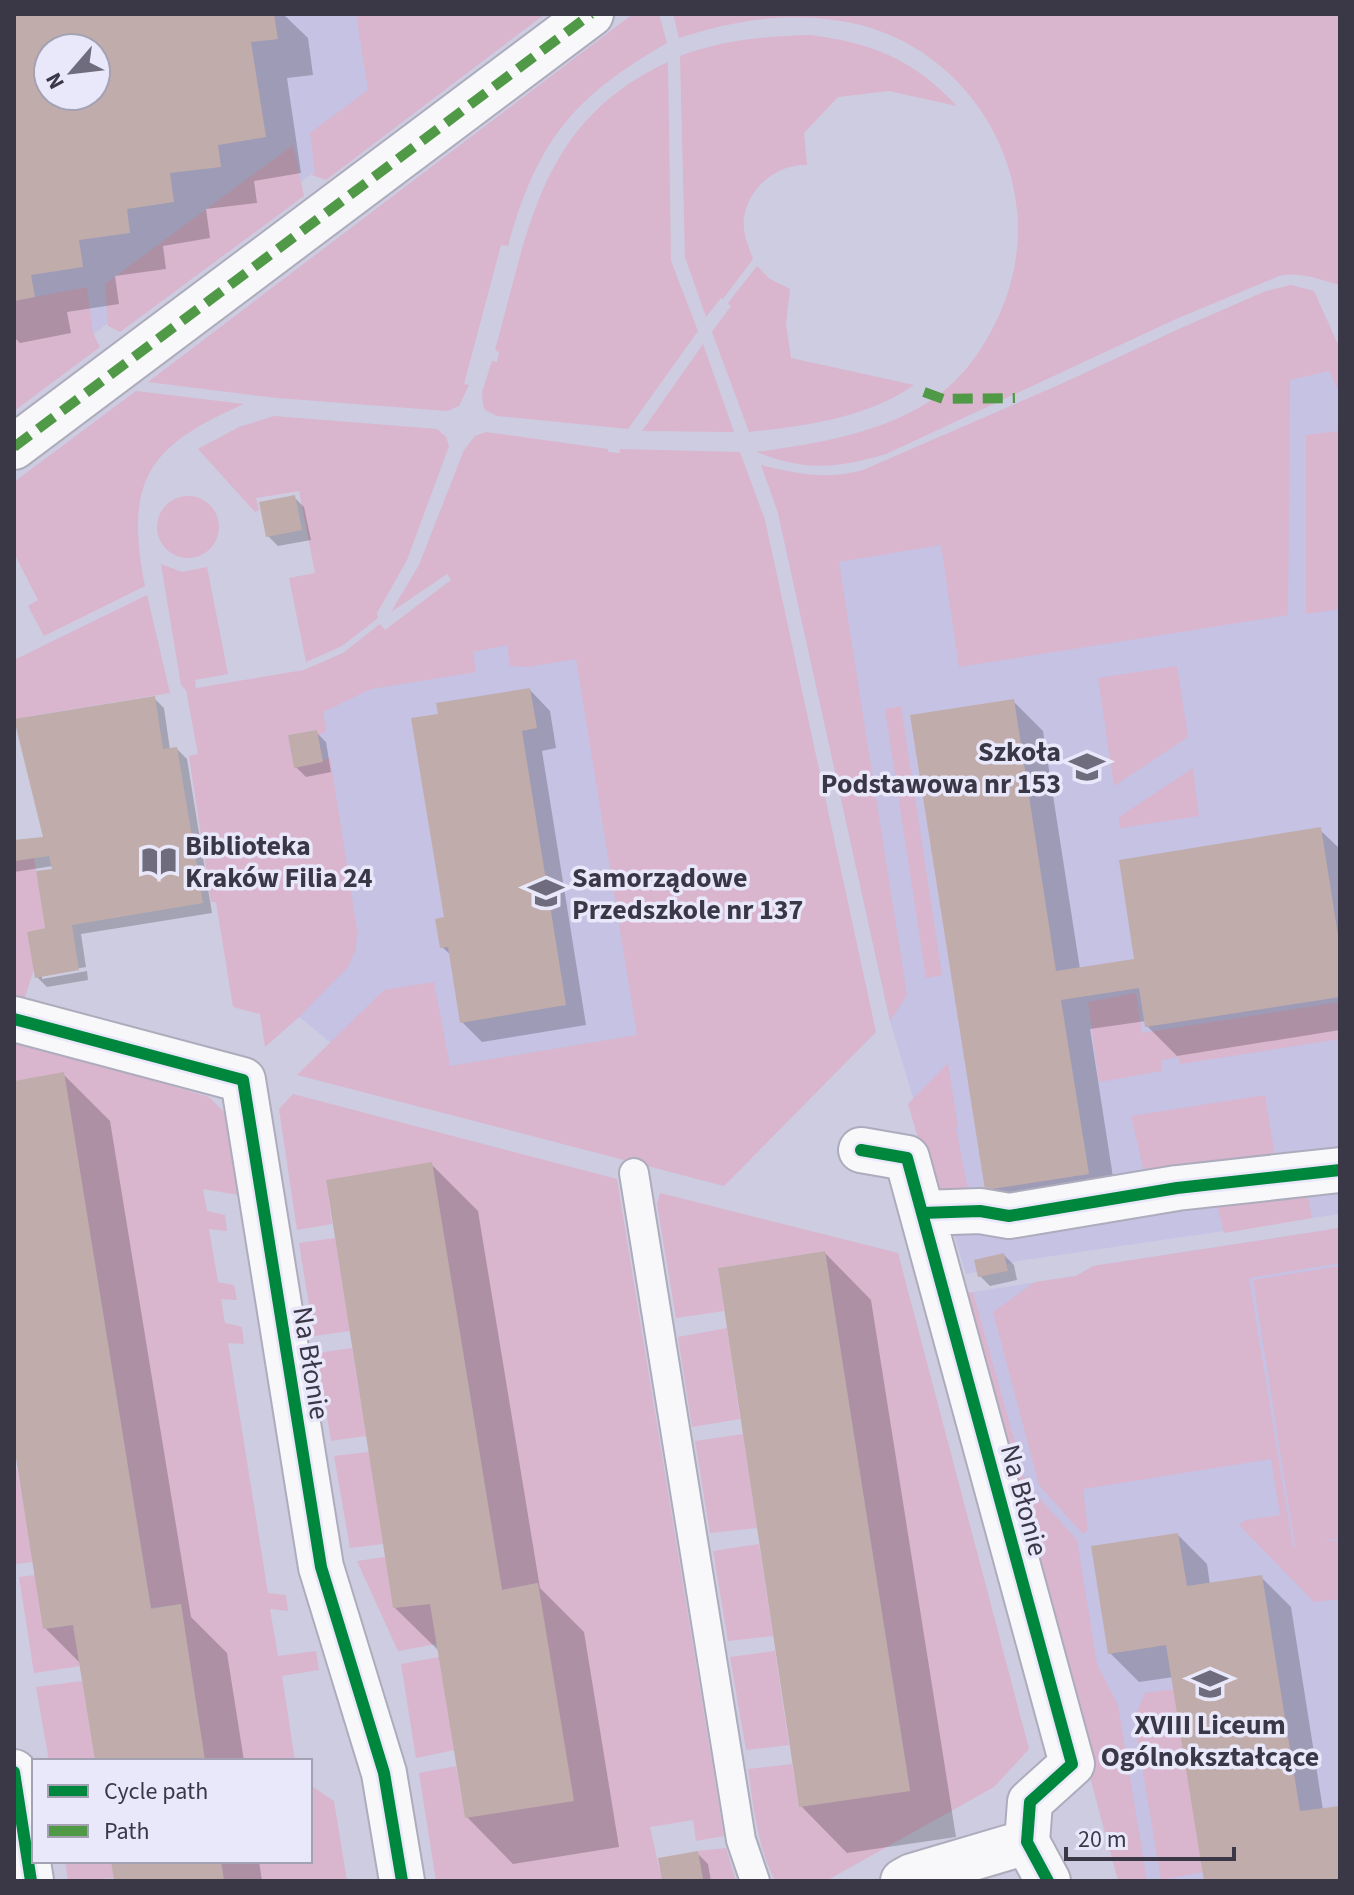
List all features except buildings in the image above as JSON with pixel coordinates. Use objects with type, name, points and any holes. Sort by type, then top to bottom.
[{"type":"street","points":[[14,447],[591,14]]},
{"type":"street","name":"Na Błonie","points":[[14,1019],[243,1080],[321,1567],[384,1773],[402,1881]]},
{"type":"street","name":"Na Błonie","points":[[861,1150],[907,1158],[1072,1764],[1030,1802],[1027,1842]]},
{"type":"street","points":[[922,1213],[980,1211],[1009,1216],[1177,1188],[1340,1170]]},
{"type":"street","points":[[14,1772],[31,1881]]},
{"type":"street","points":[[903,1881],[1027,1842],[1048,1881]]},
{"type":"lane","points":[[634,1173],[741,1840],[755,1881]]},
{"type":"shaded area","points":[[14,14],[531,14],[14,392]]},
{"type":"shaded area","points":[[356,14],[545,14],[326,180],[312,175],[315,172],[310,133],[368,90]]},
{"type":"shaded area","points":[[633,14],[659,14],[667,43],[634,63],[583,103],[546,150],[519,209],[508,246],[501,245],[464,384],[469,385],[459,406],[447,411],[277,398],[148,382]]},
{"type":"shaded area","points":[[673,14],[1340,14],[1340,285],[1302,275],[1279,276],[1176,319],[886,454],[851,463],[821,466],[791,462],[756,452],[868,430],[930,401],[956,380],[986,340],[1007,295],[1017,250],[1017,205],[1007,162],[988,122],[962,87],[930,58],[891,35],[847,22],[783,17],[720,26],[679,38]]},
{"type":"shaded area","points":[[811,35],[854,43],[891,56],[924,76],[957,106],[889,91],[838,97],[804,133],[807,165],[785,168],[775,173],[752,196],[744,222],[753,259],[706,317],[685,257],[680,56],[745,40]]},
{"type":"shaded area","points":[[668,62],[671,261],[698,331],[628,429],[497,416],[485,410],[482,392],[492,361],[497,362],[499,352],[495,350],[518,262],[546,183],[566,147],[592,115],[625,86]]},
{"type":"shaded area","points":[[293,145],[304,196],[120,332],[108,326],[105,284]]},
{"type":"shaded area","points":[[757,266],[770,279],[790,289],[786,324],[791,358],[914,385],[876,405],[835,419],[749,432],[712,332],[731,306],[728,303]]},
{"type":"shaded area","points":[[1291,285],[1314,291],[1340,349],[1340,394],[1329,371],[1290,380],[1288,615],[959,667],[941,545],[839,562],[907,995],[890,1021],[778,513],[761,465],[812,475],[837,475],[863,470],[1266,291]]},
{"type":"shaded area","points":[[87,287],[93,333],[100,347],[14,411],[14,301]]},
{"type":"shaded area","name":"Szkoła Podstawowa nr 153","points":[[1294,290],[1340,394],[1340,1214],[1018,1261],[1007,1264],[1008,1271],[978,1277],[977,1272],[966,1274],[890,1021],[778,513]]},
{"type":"shaded area","points":[[703,344],[734,432],[642,431]]},
{"type":"shaded area","points":[[136,391],[244,404],[185,435],[165,452],[151,471],[142,493],[138,519],[145,586],[44,636],[28,606],[38,600],[14,553],[14,482]]},
{"type":"shaded area","points":[[274,416],[437,429],[446,437],[449,446],[407,560],[377,613],[378,618],[342,646],[306,662],[289,578],[315,573],[299,491],[256,498],[259,510],[255,512],[198,449],[239,427]]},
{"type":"shaded area","points":[[1340,431],[1340,609],[1306,614],[1306,435]]},
{"type":"shaded area","name":"Samorządowe Przedszkole nr 137","points":[[486,432],[620,453],[620,449],[740,452],[765,520],[876,1032],[724,1186],[297,1075],[384,990],[434,982],[450,1066],[637,1035],[576,659],[528,667],[510,666],[507,645],[473,652],[476,672],[371,689],[323,712],[326,731],[318,736],[316,730],[288,735],[294,767],[330,758],[357,929],[356,949],[348,967],[265,1047],[260,1014],[233,1007],[216,902],[211,902],[189,756],[198,754],[186,690],[181,685],[161,564],[182,572],[207,567],[228,674],[195,680],[196,688],[304,670],[343,653],[380,624],[385,630],[451,580],[447,574],[391,612],[419,565],[464,450],[475,436]]},
{"type":"shaded area","points":[[188,496],[200,498],[210,505],[217,515],[217,539],[210,549],[200,556],[188,558],[176,556],[166,549],[159,539],[157,527],[159,515],[166,505],[176,498]]},
{"type":"shaded area","points":[[147,595],[170,693],[14,719],[14,660]]},
{"type":"shaded area","name":"Samorządowe Przedszkole nr 137","points":[[567,601],[876,1032],[750,1158],[330,1042],[299,1017],[224,759],[404,673]]},
{"type":"shaded area","points":[[1177,666],[1188,737],[1114,786],[1098,678]]},
{"type":"shaded area","points":[[901,706],[942,975],[926,978],[885,709]]},
{"type":"shaded area","points":[[1193,768],[1199,816],[1120,828],[1119,817]]},
{"type":"shaded area","points":[[34,858],[45,928],[27,932],[34,969],[24,1000],[14,998],[14,861]]},
{"type":"shaded area","points":[[1136,993],[1142,1033],[1340,1002],[1340,1039],[1180,1064],[1178,1057],[1161,1060],[1162,1071],[1099,1082],[1088,1002]]},
{"type":"shaded area","points":[[14,1039],[209,1097],[232,1120],[244,1196],[203,1189],[207,1211],[225,1215],[227,1231],[209,1229],[218,1282],[234,1285],[237,1300],[221,1299],[225,1323],[242,1327],[244,1344],[228,1343],[268,1593],[286,1595],[288,1611],[270,1609],[278,1656],[316,1651],[319,1670],[282,1676],[295,1759],[205,1759],[181,1604],[151,1608],[64,1073],[14,1081]]},
{"type":"shaded area","points":[[948,1063],[968,1190],[937,1203],[908,1104]]},
{"type":"shaded area","points":[[293,1094],[617,1179],[724,1836],[696,1841],[693,1820],[650,1827],[662,1881],[436,1881],[419,1773],[456,1766],[465,1818],[537,1583],[502,1590],[432,1163],[326,1180],[332,1224],[297,1230],[279,1109]]},
{"type":"shaded area","points":[[1265,1095],[1276,1162],[1144,1172],[1131,1116]]},
{"type":"shaded area","points":[[1307,1192],[1312,1218],[1224,1233],[1216,1200]]},
{"type":"shaded area","points":[[660,1193],[898,1253],[1029,1749],[994,1787],[826,1881],[775,1881],[760,1840],[748,1769],[792,1764],[799,1807],[910,1790],[825,1251],[718,1268],[724,1311],[676,1318],[657,1204]]},
{"type":"shaded area","name":"XVIII Liceum Ogólnokształcące","points":[[1340,1228],[1340,1881],[1135,1881],[973,1292],[1076,1276],[1093,1266]]},
{"type":"shaded area","points":[[1340,1228],[1340,1263],[1249,1278],[1293,1547],[1253,1280],[1340,1266],[1340,1538],[1317,1542],[1340,1540],[1340,1599],[1314,1602],[1239,1525],[1246,1520],[1280,1515],[1271,1459],[1083,1489],[1088,1530],[1083,1534],[1039,1485],[993,1312],[1035,1282],[1076,1276],[1093,1266]]},
{"type":"shaded area","points":[[335,1238],[350,1331],[314,1336],[299,1243]]},
{"type":"shaded area","points":[[973,1292],[1028,1489],[1077,1540],[1097,1664],[1118,1705],[1147,1881],[1118,1881],[960,1294]]},
{"type":"shaded area","points":[[727,1328],[740,1419],[692,1427],[678,1337]]},
{"type":"shaded area","points":[[352,1348],[366,1436],[331,1441],[317,1353]]},
{"type":"shaded area","points":[[743,1434],[757,1528],[710,1533],[695,1441]]},
{"type":"shaded area","points":[[369,1452],[383,1544],[350,1548],[334,1456]]},
{"type":"shaded area","points":[[17,1469],[33,1562],[16,1564],[14,1470]]},
{"type":"shaded area","points":[[759,1544],[773,1636],[728,1641],[713,1551]]},
{"type":"shaded area","points":[[385,1557],[393,1608],[430,1604],[437,1644],[398,1651],[357,1561]]},
{"type":"shaded area","points":[[35,1575],[43,1629],[73,1625],[80,1666],[34,1673],[19,1577]]},
{"type":"shaded area","points":[[775,1651],[789,1745],[746,1750],[730,1657]]},
{"type":"shaded area","points":[[439,1657],[454,1750],[416,1758],[401,1664]]},
{"type":"shaded area","points":[[82,1681],[95,1759],[49,1759],[36,1687]]},
{"type":"shaded area","points":[[1174,1689],[1203,1872],[1161,1880],[1134,1718],[1145,1693]]},
{"type":"shaded area","points":[[312,1786],[334,1801],[347,1881],[224,1881],[221,1863],[312,1863]]},
{"type":"shaded area","points":[[726,1848],[736,1881],[697,1881],[703,1880],[698,1851]]},
{"type":"shaded area","points":[[65,1863],[111,1863],[114,1878],[68,1881]]},
{"type":"marked path","points":[[14,447],[591,14]]},
{"type":"marked path","points":[[924,392],[943,399],[1015,398]]},
{"type":"cycle path","points":[[14,1019],[243,1080],[321,1567],[384,1773],[402,1881]]},
{"type":"cycle path","points":[[861,1150],[907,1158],[1072,1764],[1030,1802],[1027,1842],[1048,1881]]},
{"type":"cycle path","points":[[922,1213],[980,1211],[1009,1216],[1177,1188],[1340,1170]]},
{"type":"cycle path","points":[[14,1772],[31,1881]]},
{"type":"place","name":"Szkoła Podstawowa nr 153","points":[[1087,767]]},
{"type":"place","name":"Biblioteka Kraków Filia 24","points":[[159,861]]},
{"type":"place","name":"Samorządowe Przedszkole nr 137","points":[[546,893]]},
{"type":"place","name":"XVIII Liceum Ogólnokształcące","points":[[1210,1684]]}]
